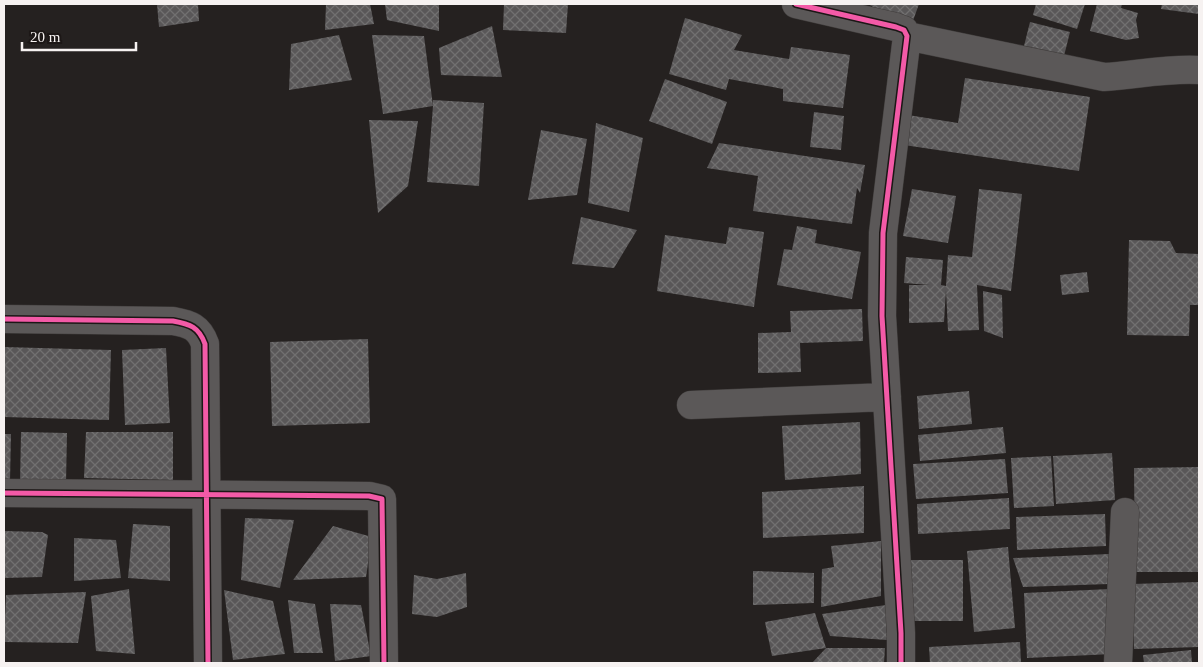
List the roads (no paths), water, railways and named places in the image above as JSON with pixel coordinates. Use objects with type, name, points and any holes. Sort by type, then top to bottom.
[{"type":"street","points":[[796,4],[896,27],[904,30],[907,36],[883,233],[882,316],[901,633],[901,663]]},
{"type":"street","points":[[907,36],[1104,77],[1130,76],[1164,69],[1199,70]]},
{"type":"street","points":[[4,319],[173,321],[196,328],[205,344],[208,663]]},
{"type":"street","points":[[691,405],[888,397]]},
{"type":"street","points":[[4,494],[369,496],[382,499],[384,663]]},
{"type":"street","points":[[1118,663],[1125,512]]}]
